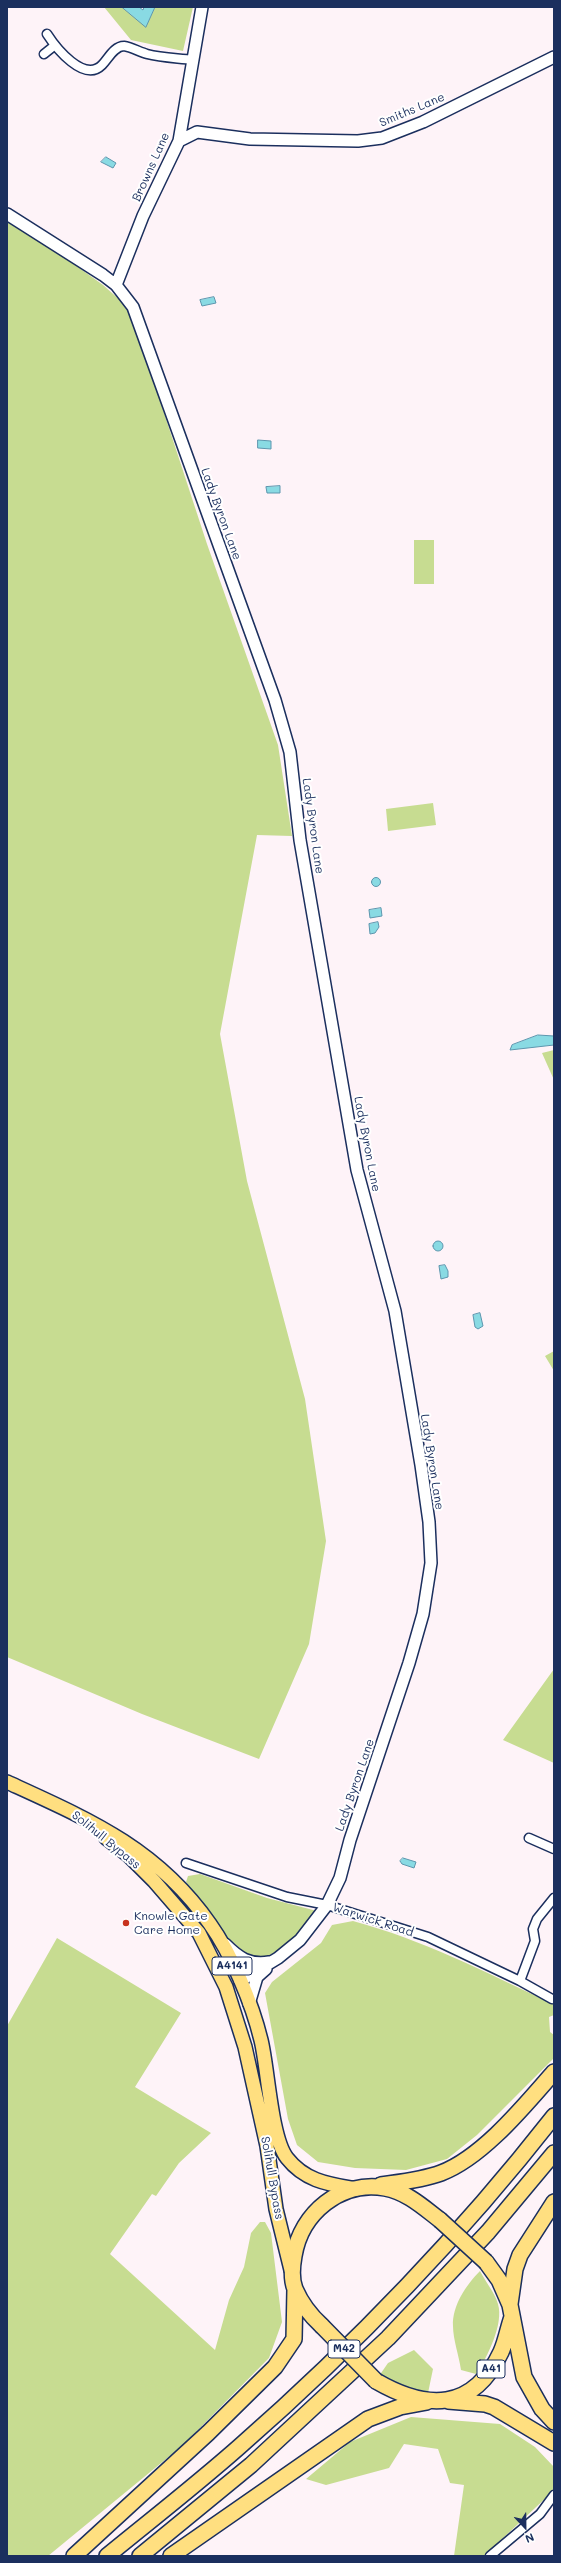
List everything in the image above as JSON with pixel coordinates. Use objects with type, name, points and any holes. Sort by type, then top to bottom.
[{"type":"highway","points":[[362,2188],[428,2178],[458,2164],[495,2134],[554,2072]]},
{"type":"highway","name":"M42","points":[[107,2556],[239,2447],[375,2320],[497,2185],[554,2116]]},
{"type":"highway","name":"M42","points":[[140,2556],[251,2465],[388,2338],[488,2232],[554,2153]]},
{"type":"highway","name":"A41","points":[[554,2422],[542,2409],[524,2377],[511,2311],[499,2280],[486,2262],[440,2220],[413,2199],[398,2192],[362,2188],[332,2198],[316,2209],[301,2232],[296,2245],[291,2270],[295,2289],[306,2308],[376,2381],[396,2393],[427,2402],[445,2401],[484,2404],[494,2407],[554,2443]]},
{"type":"highway","points":[[511,2311],[515,2270],[520,2255],[554,2202]]},
{"type":"highway","points":[[74,2556],[202,2439],[275,2367],[294,2338],[295,2289]]},
{"type":"highway","name":"A41","points":[[445,2401],[468,2391],[492,2367],[502,2351],[511,2311]]},
{"type":"highway","points":[[171,2556],[368,2419],[400,2407],[427,2402]]},
{"type":"main road","name":"A4141","points":[[7,1782],[69,1810]]},
{"type":"main road","name":"Solihull Bypass","points":[[69,1810],[134,1846],[159,1866],[196,1906],[218,1937],[240,1981],[249,2004],[261,2041],[278,2136],[286,2156],[310,2179],[323,2184],[362,2188]]},
{"type":"main road","name":"Solihull Bypass","points":[[69,1810],[129,1856],[180,1910],[199,1933],[226,1987],[236,2016],[254,2085],[267,2146],[276,2209],[291,2270]]},
{"type":"main road","points":[[240,1981],[236,1994],[244,2014],[255,2062],[254,2085]]},
{"type":"street","name":"Browns Lane","points":[[116,285],[143,216],[179,141],[202,7]]},
{"type":"street","points":[[47,34],[54,46],[84,70],[92,70],[100,67],[117,48],[126,46],[150,55],[193,60]]},
{"type":"street","points":[[44,54],[54,46]]},
{"type":"street","name":"Smiths Lane","points":[[198,132],[273,139],[358,141],[382,138],[431,118],[554,56]]},
{"type":"street","points":[[179,141],[198,132],[190,125],[184,110]]},
{"type":"street","name":"Lady Byron Lane","points":[[7,214],[116,285],[133,307],[275,700],[290,752],[300,840],[357,1170],[395,1312],[429,1522],[431,1563],[423,1614],[400,1692],[350,1840],[340,1878],[326,1905],[300,1940],[273,1961],[240,1981]]},
{"type":"street","points":[[530,1838],[554,1849]]},
{"type":"street","name":"Warwick Road","points":[[186,1863],[287,1897],[326,1905],[428,1937],[520,1980],[552,1999]]},
{"type":"street","points":[[520,1980],[535,1941],[533,1929],[537,1919],[554,1898]]},
{"type":"street","points":[[218,1937],[238,1957],[250,1963],[273,1961]]},
{"type":"street","points":[[249,2004],[257,1977],[273,1961]]},
{"type":"street","points":[[490,2556],[505,2541],[528,2525],[554,2495]]},
{"type":"green space","points":[[104,7],[122,7],[146,26],[155,7],[193,7],[183,51],[131,40]]},
{"type":"green space","points":[[7,216],[103,285],[130,309],[207,544],[278,745],[292,836],[257,835],[220,1034],[247,1181],[305,1399],[326,1541],[309,1644],[259,1759],[142,1714],[7,1657]]},
{"type":"green space","points":[[414,540],[434,540],[434,584],[414,584]]},
{"type":"green space","points":[[433,803],[436,825],[388,831],[386,809]]},
{"type":"green space","points":[[554,1050],[554,1080],[542,1053]]},
{"type":"green space","points":[[554,1351],[554,1371],[545,1356]]},
{"type":"green space","points":[[554,1669],[554,1763],[503,1740]]},
{"type":"green space","points":[[200,1874],[267,1898],[317,1911],[286,1948],[263,1958],[249,1956],[228,1938],[186,1882],[188,1876]]},
{"type":"green space","points":[[353,1921],[404,1937],[549,2002],[554,2000],[554,2015],[549,2017],[550,2032],[554,2035],[554,2058],[477,2135],[447,2159],[406,2170],[355,2168],[318,2162],[297,2145],[288,2119],[265,1993],[272,1982],[321,1943],[332,1925]]},
{"type":"green space","points":[[57,1938],[181,2013],[135,2087],[211,2133],[179,2163],[156,2196],[152,2194],[110,2254],[215,2350],[229,2300],[244,2267],[251,2233],[260,2222],[265,2222],[271,2233],[282,2322],[269,2358],[183,2445],[48,2556],[7,2556],[7,2026]]},
{"type":"green space","points":[[480,2271],[495,2296],[498,2304],[499,2321],[497,2331],[489,2350],[476,2374],[461,2370],[454,2336],[453,2318],[457,2304],[465,2289]]},
{"type":"green space","points":[[414,2350],[433,2369],[428,2393],[409,2393],[379,2376],[388,2363]]},
{"type":"green space","points":[[411,2417],[500,2424],[535,2447],[554,2467],[554,2487],[551,2493],[484,2556],[454,2556],[464,2485],[450,2483],[438,2449],[404,2444],[389,2468],[326,2485],[306,2479],[350,2442]]},
{"type":"water","points":[[122,7],[139,7],[143,10],[144,7],[155,7],[146,27]]},
{"type":"water","points":[[106,157],[116,163],[113,168],[101,162]]},
{"type":"water","points":[[214,297],[216,303],[202,306],[200,300]]},
{"type":"water","points":[[258,440],[271,441],[271,449],[258,448]]},
{"type":"water","points":[[280,486],[280,493],[267,493],[266,487]]},
{"type":"water","points":[[376,877],[381,882],[376,887],[371,882]]},
{"type":"water","points":[[381,908],[382,916],[370,918],[369,910]]},
{"type":"water","points":[[378,922],[379,927],[375,933],[370,934],[369,924]]},
{"type":"water","points":[[538,1035],[554,1036],[554,1045],[510,1050],[512,1045]]},
{"type":"water","points":[[438,1241],[443,1246],[438,1251],[433,1246]]},
{"type":"water","points":[[445,1265],[448,1271],[448,1277],[441,1279],[439,1266]]},
{"type":"water","points":[[480,1313],[483,1326],[478,1329],[475,1327],[473,1315]]},
{"type":"water","points":[[403,1858],[416,1862],[414,1868],[402,1864],[400,1861]]},
{"type":"place","name":"Knowle Gate Care Home","points":[[126,1923]]}]
